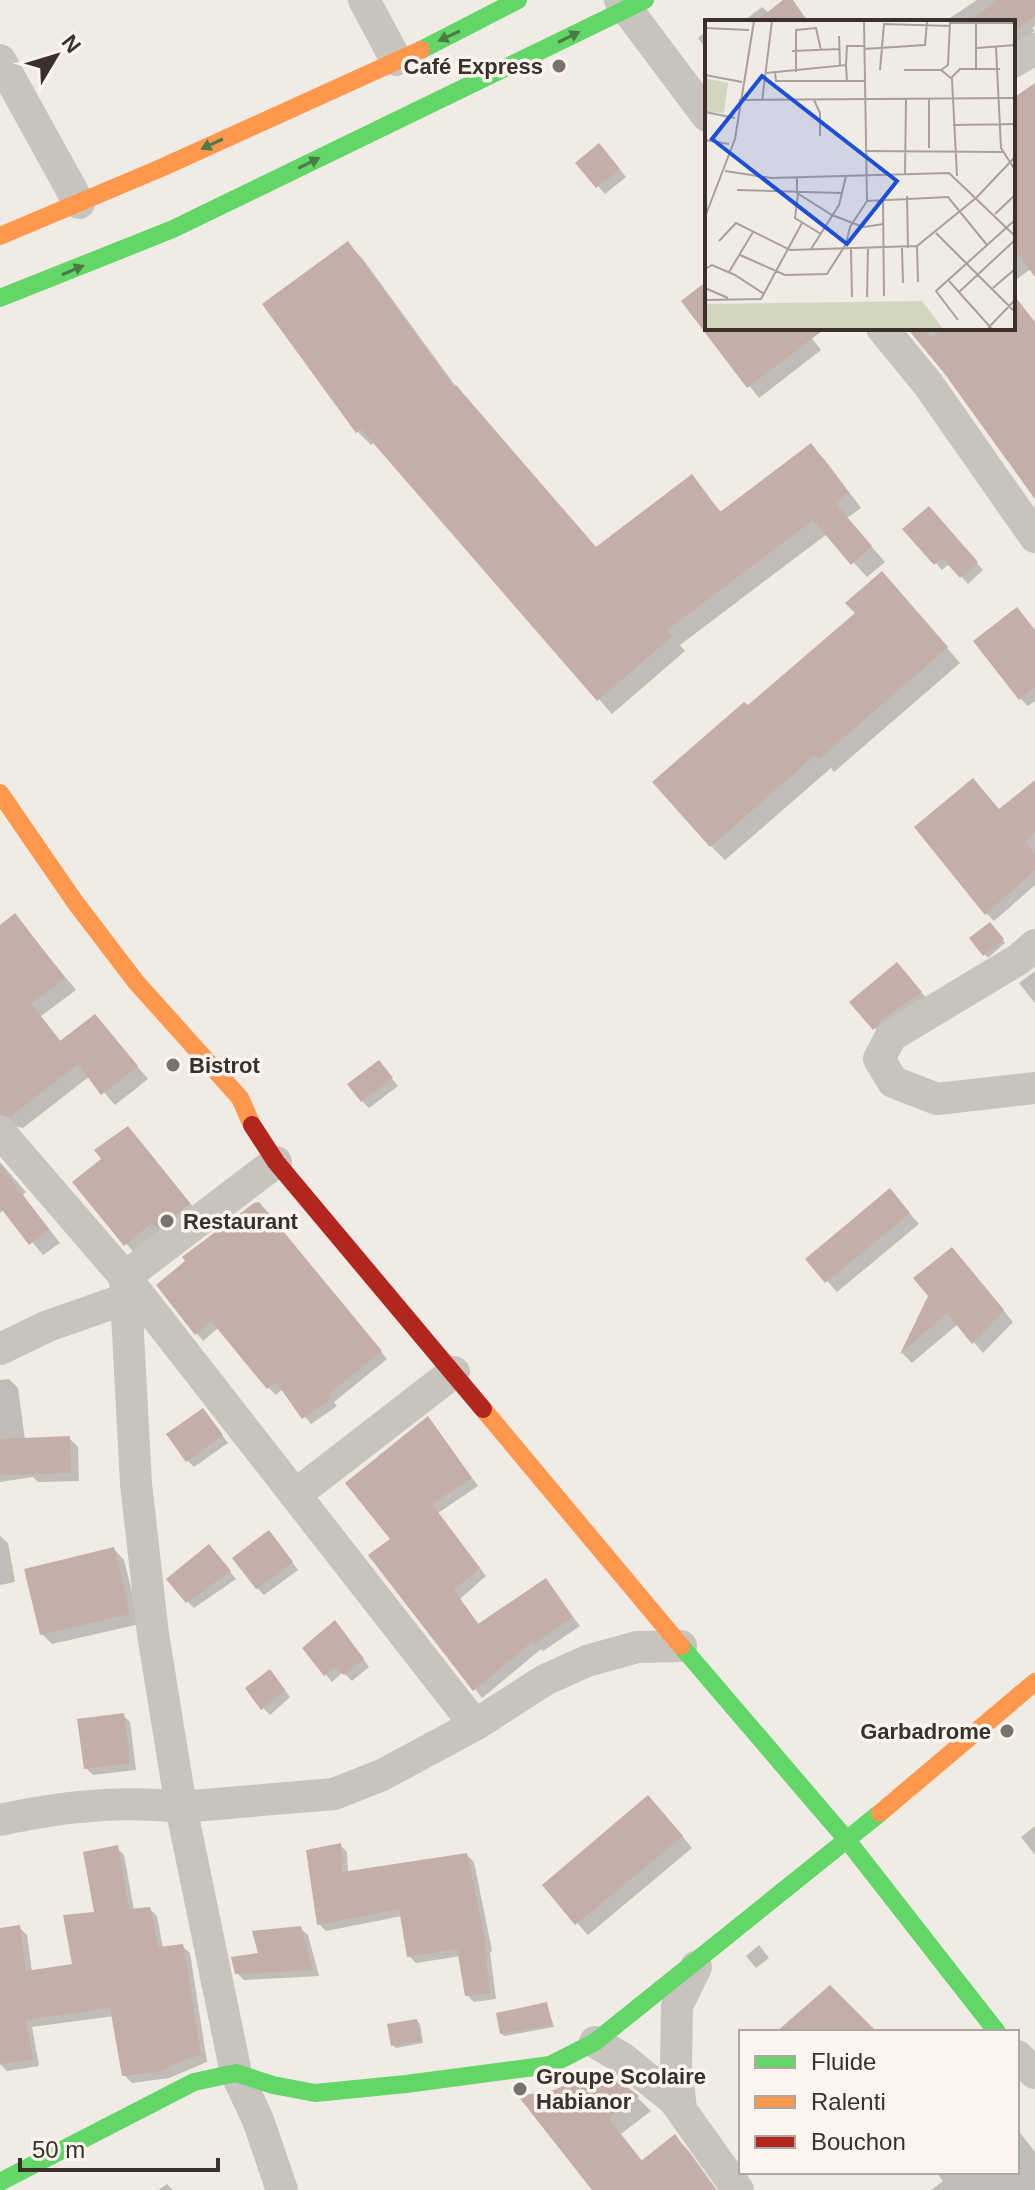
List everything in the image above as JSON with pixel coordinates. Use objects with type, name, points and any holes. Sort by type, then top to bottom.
[{"type":"street","points":[[364,0],[396,60]]},
{"type":"street","points":[[0,236],[457,33],[518,0]]},
{"type":"street","points":[[0,298],[173,229],[630,3],[705,113]]},
{"type":"street","points":[[1015,61],[1035,49]]},
{"type":"street","points":[[0,60],[79,203]]},
{"type":"street","points":[[884,330],[928,384],[1035,537]]},
{"type":"street","points":[[0,793],[75,902],[136,982],[240,1098],[255,1131],[276,1162],[847,1840],[995,2030]]},
{"type":"street","points":[[1035,945],[1008,966],[891,1036],[879,1059],[893,1082],[937,1099],[1035,1088]]},
{"type":"street","points":[[0,1132],[295,1495],[475,1725]]},
{"type":"street","points":[[0,1349],[125,1288],[276,1162]]},
{"type":"street","points":[[125,1288],[136,1484],[153,1634],[181,1807],[236,2073],[258,2120],[282,2190]]},
{"type":"street","points":[[295,1495],[454,1372]]},
{"type":"street","points":[[0,1820],[56,1810],[159,1804],[181,1807],[334,1794],[382,1775],[475,1725],[545,1680],[587,1661],[637,1647],[681,1646]]},
{"type":"street","points":[[0,2182],[194,2082],[236,2073],[273,2085],[315,2093],[550,2065],[595,2042],[847,1840],[1035,1682]]},
{"type":"street","points":[[681,2109],[676,2067],[677,2006],[701,1957]]},
{"type":"street","points":[[595,2042],[650,2078],[681,2109],[738,2190]]},
{"type":"street","points":[[1019,2058],[1035,2073]]},
{"type":"building","points":[[783,0],[793,0],[807,20],[758,20]]},
{"type":"building","points":[[998,0],[1035,0],[1035,16],[1015,31],[1015,20],[971,20]]},
{"type":"building","points":[[1035,83],[1035,277],[1015,250],[1015,97]]},
{"type":"building","points":[[599,143],[620,169],[596,188],[575,163]]},
{"type":"building","points":[[348,241],[454,387],[456,385],[596,547],[692,474],[720,512],[811,443],[849,493],[835,503],[872,546],[851,565],[813,520],[667,630],[672,636],[597,701],[361,429],[356,433],[262,304]]},
{"type":"building","points":[[705,283],[705,330],[823,330],[747,388],[681,301]]},
{"type":"building","points":[[1015,297],[1035,322],[1035,499],[944,373],[909,330],[926,330],[932,338],[942,330],[1015,330]]},
{"type":"building","points":[[929,506],[978,562],[960,578],[942,558],[934,565],[902,529]]},
{"type":"building","points":[[882,571],[948,647],[819,759],[815,755],[710,847],[652,782],[744,702],[748,705],[855,613],[845,603]]},
{"type":"building","points":[[1017,607],[1035,630],[1035,687],[1019,700],[973,641]]},
{"type":"building","points":[[973,778],[999,809],[1035,780],[1035,832],[1025,841],[1035,854],[1035,870],[985,915],[914,827]]},
{"type":"building","points":[[15,913],[65,978],[31,1004],[60,1041],[95,1014],[138,1066],[101,1095],[78,1064],[10,1117],[0,1114],[0,925]]},
{"type":"building","points":[[990,922],[1004,939],[983,956],[969,938]]},
{"type":"building","points":[[897,962],[922,992],[881,1020],[873,1030],[849,1002]]},
{"type":"building","points":[[379,1060],[393,1078],[361,1102],[347,1084]]},
{"type":"building","points":[[128,1126],[190,1203],[158,1228],[152,1223],[124,1246],[72,1182],[101,1159],[94,1150]]},
{"type":"building","points":[[0,1165],[49,1230],[29,1245],[0,1207]]},
{"type":"building","points":[[890,1188],[910,1213],[825,1283],[805,1259]]},
{"type":"building","points":[[259,1202],[382,1351],[329,1394],[332,1398],[302,1419],[276,1382],[267,1389],[211,1321],[195,1335],[156,1285],[185,1261],[182,1257]]},
{"type":"building","points":[[952,1247],[1004,1310],[972,1344],[947,1313],[900,1354],[928,1296],[913,1278]]},
{"type":"building","points":[[203,1408],[223,1435],[186,1462],[166,1434]]},
{"type":"building","points":[[428,1416],[472,1478],[432,1504],[480,1568],[454,1590],[478,1624],[546,1578],[573,1617],[534,1644],[532,1642],[473,1691],[368,1555],[390,1539],[345,1483]]},
{"type":"building","points":[[70,1436],[71,1473],[0,1475],[0,1439]]},
{"type":"building","points":[[269,1530],[293,1562],[256,1589],[232,1558]]},
{"type":"building","points":[[209,1544],[231,1571],[186,1603],[166,1579]]},
{"type":"building","points":[[114,1547],[130,1614],[40,1635],[24,1569]]},
{"type":"building","points":[[335,1620],[364,1659],[344,1675],[335,1667],[324,1676],[302,1648]]},
{"type":"building","points":[[270,1669],[285,1690],[261,1710],[245,1688]]},
{"type":"building","points":[[124,1713],[130,1763],[84,1769],[77,1719]]},
{"type":"building","points":[[648,1795],[683,1836],[575,1925],[542,1885]]},
{"type":"building","points":[[341,1843],[342,1872],[467,1853],[486,1945],[490,1993],[465,1996],[457,1949],[407,1957],[399,1909],[317,1925],[306,1850]]},
{"type":"building","points":[[118,1845],[129,1909],[150,1907],[158,1947],[183,1944],[201,2055],[161,2071],[122,2076],[110,2008],[26,2020],[33,2059],[0,2064],[0,1928],[20,1925],[26,1971],[72,1964],[63,1915],[94,1912],[83,1852]]},
{"type":"building","points":[[301,1926],[313,1970],[235,1974],[231,1957],[258,1953],[252,1931]]},
{"type":"building","points":[[830,1985],[875,2030],[778,2030]]},
{"type":"building","points":[[547,2002],[552,2025],[500,2034],[496,2013]]},
{"type":"building","points":[[417,2019],[421,2041],[391,2046],[387,2024]]},
{"type":"building","points":[[607,2071],[639,2096],[609,2119],[641,2161],[675,2134],[715,2190],[592,2190],[518,2096],[554,2090]]},
{"type":"traffic: fast","points":[[421,50],[518,0]]},
{"type":"traffic: fast","points":[[0,298],[173,229],[645,0]]},
{"type":"traffic: fast","points":[[681,1646],[847,1840],[995,2030]]},
{"type":"traffic: fast","points":[[0,2182],[194,2082],[236,2073],[273,2085],[315,2093],[550,2065],[595,2042],[880,1813]]},
{"type":"traffic: slow","points":[[0,236],[161,168],[421,50]]},
{"type":"traffic: slow","points":[[0,793],[75,902],[136,982],[240,1098],[252,1125]]},
{"type":"traffic: slow","points":[[483,1409],[681,1646]]},
{"type":"traffic: slow","points":[[880,1813],[1035,1682]]},
{"type":"traffic: jam","points":[[252,1125],[276,1162],[483,1409]]},
{"type":"place","name":"Café Express","points":[[559,66]]},
{"type":"place","name":"Bistrot","points":[[173,1065]]},
{"type":"place","name":"Restaurant","points":[[167,1221]]},
{"type":"place","name":"Garbadrome","points":[[1007,1731]]},
{"type":"place","name":"Groupe Scolaire Habianor","points":[[520,2089]]}]
